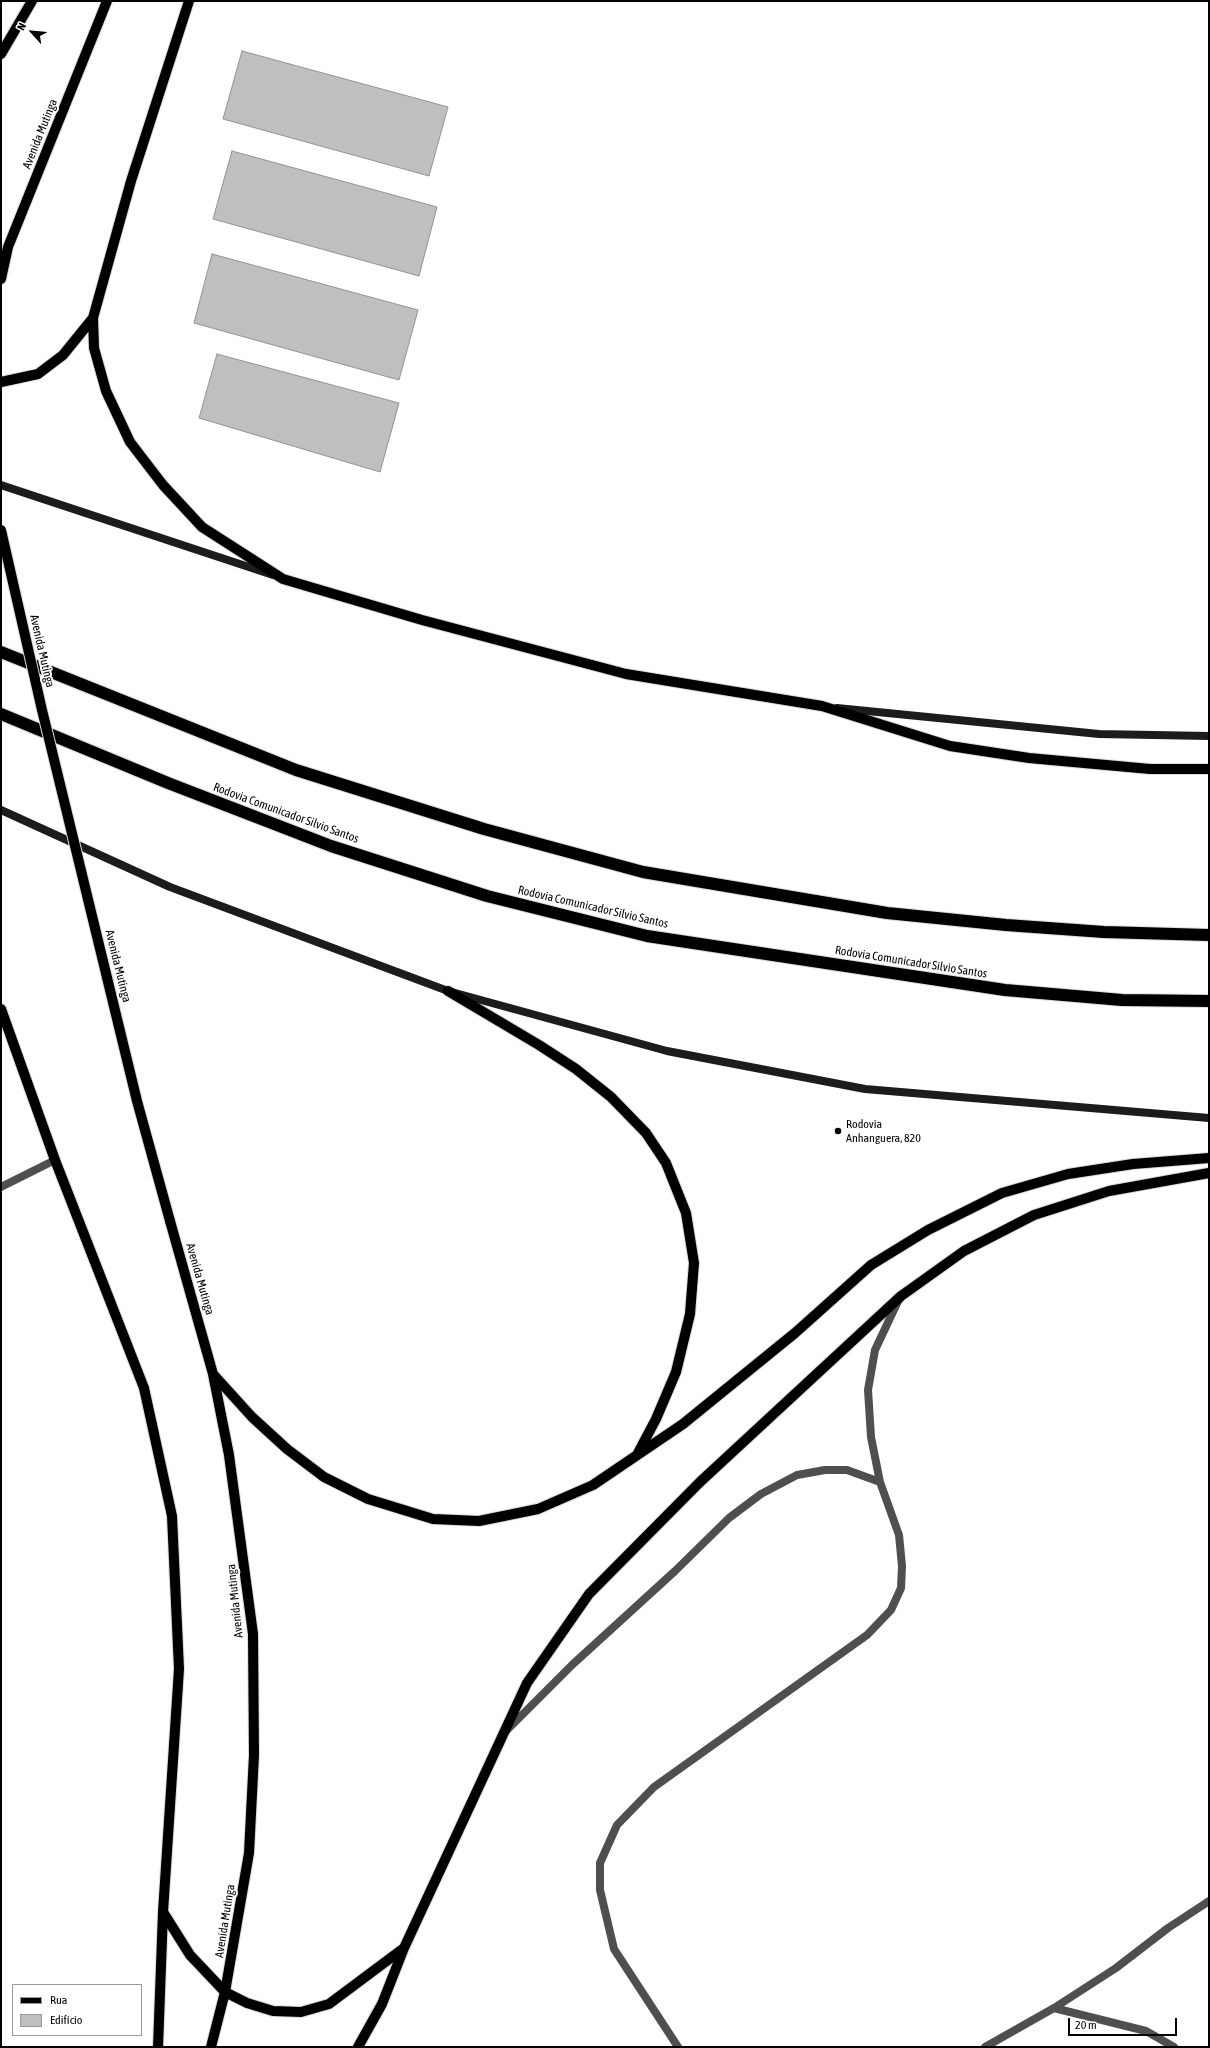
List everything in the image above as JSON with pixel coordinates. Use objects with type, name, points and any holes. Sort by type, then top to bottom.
[{"type":"highway","points":[[1,652],[296,770],[484,829],[643,872],[886,913],[1089,931],[1209,935]]},
{"type":"highway","name":"Rodovia Comunicador Silvio Santos","points":[[1,714],[168,783],[331,846],[487,896],[647,936],[1005,990],[1122,1000],[1209,1001]]},
{"type":"main road","points":[[1,54],[32,1]]},
{"type":"main road","name":"Avenida Mutinga","points":[[1,278],[8,247],[107,1]]},
{"type":"main road","points":[[189,1],[131,181],[93,318],[94,348],[106,391],[130,442],[162,485],[202,527],[283,579]]},
{"type":"main road","points":[[1,382],[38,374],[63,355],[93,318]]},
{"type":"main road","points":[[1,485],[283,579],[422,620],[626,674],[822,706],[1099,734],[1209,736]]},
{"type":"main road","name":"Avenida Mutinga","points":[[1,530],[44,717],[135,1093],[214,1374],[229,1454],[253,1634],[254,1755],[249,1853],[225,1992],[211,2047]]},
{"type":"main road","points":[[822,706],[950,746],[1029,758],[1150,769],[1209,769]]},
{"type":"main road","points":[[1,810],[170,887],[448,991],[667,1051],[866,1089],[1209,1118]]},
{"type":"main road","points":[[448,991],[539,1045],[576,1069],[611,1097],[646,1133],[666,1163],[686,1213],[694,1263],[690,1314],[676,1372],[656,1419],[637,1455]]},
{"type":"main road","points":[[1,1009],[55,1160],[144,1388],[172,1516],[179,1669],[162,1912],[158,2047]]},
{"type":"main road","points":[[214,1374],[252,1417],[287,1449],[324,1477],[368,1499],[433,1519],[479,1521],[538,1510],[592,1485],[683,1424],[795,1333],[871,1266],[928,1230],[1002,1193],[1068,1174],[1133,1164],[1209,1158]]},
{"type":"main road","points":[[358,2047],[382,2004],[404,1948],[501,1736],[527,1683],[589,1594],[700,1482],[901,1296],[964,1251],[1034,1215],[1109,1191],[1209,1173]]},
{"type":"main road","points":[[162,1912],[190,1955],[225,1992],[247,2003],[273,2012],[301,2012],[329,2004],[404,1948]]},
{"type":"street","points":[[1,1186],[55,1160]]},
{"type":"street","points":[[678,2047],[614,1949],[600,1890],[600,1863],[617,1826],[654,1787],[867,1635],[890,1610],[901,1588],[901,1550],[899,1535],[880,1482],[871,1437],[868,1390],[875,1350],[901,1296]]},
{"type":"street","points":[[501,1736],[572,1665],[675,1571],[729,1518],[761,1494],[797,1475],[825,1470],[847,1470],[880,1482]]},
{"type":"street","points":[[984,2047],[1054,2008],[1116,1968],[1168,1928],[1209,1901]]},
{"type":"street","points":[[1054,2008],[1146,2031],[1174,2047]]},
{"type":"building","points":[[242,51],[448,107],[429,176],[223,119]]},
{"type":"building","points":[[232,151],[437,207],[419,276],[213,219]]},
{"type":"building","points":[[212,254],[418,310],[399,380],[194,323]]},
{"type":"building","points":[[217,354],[399,403],[380,472],[199,418]]},
{"type":"place","name":"Rodovia Anhanguera, 820","points":[[838,1131]]}]
